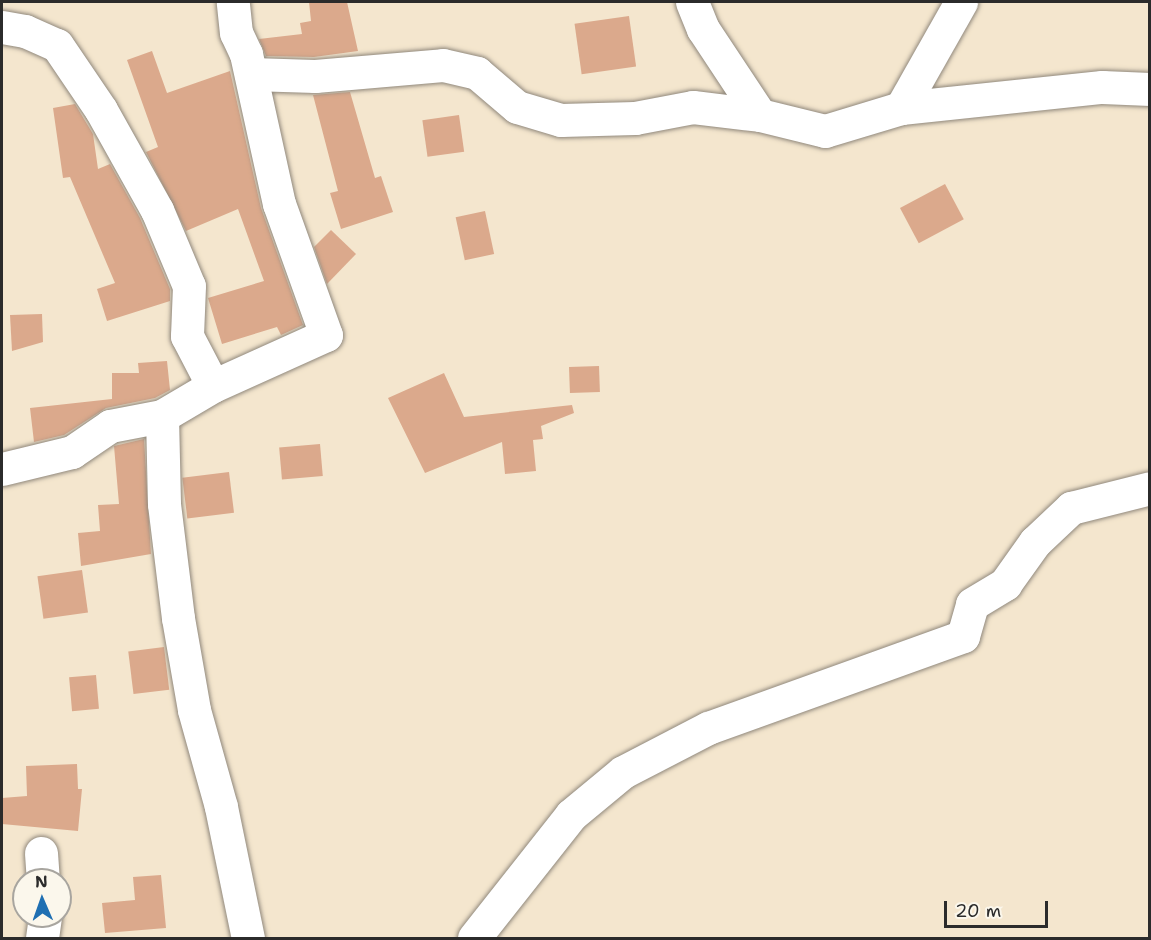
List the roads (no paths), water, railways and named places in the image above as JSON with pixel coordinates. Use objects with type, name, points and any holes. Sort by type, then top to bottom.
[{"type":"street","points":[[2,469],[72,452],[110,426],[162,416],[213,386],[326,335],[279,204],[251,74],[236,33],[233,2]]},
{"type":"street","points":[[692,2],[703,29],[760,115]]},
{"type":"street","points":[[901,108],[961,2]]},
{"type":"street","points":[[2,27],[25,31],[57,45],[101,110],[157,210],[189,286],[184,321],[187,336],[213,386]]},
{"type":"street","points":[[251,74],[315,76],[443,65],[477,73],[517,107],[561,120],[635,118],[693,107],[760,115],[825,131],[901,108],[1102,87],[1149,89]]},
{"type":"street","points":[[162,416],[164,504],[178,618],[194,710],[221,807],[248,939]]},
{"type":"street","points":[[474,939],[571,815],[623,772],[708,728],[963,636],[972,604],[1005,584],[1035,542],[1071,508],[1149,488]]}]
